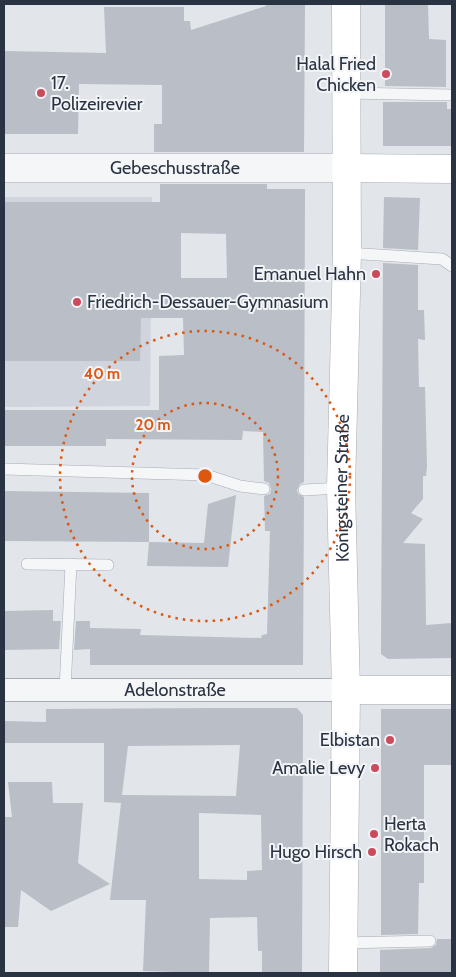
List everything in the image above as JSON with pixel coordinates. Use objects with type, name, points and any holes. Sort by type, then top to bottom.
[{"type":"main road","name":"Königsteiner Straße","points":[[343,973],[346,690],[341,488],[347,253],[346,4]]},
{"type":"main road","points":[[346,168],[452,168]]},
{"type":"main road","points":[[346,690],[452,690]]},
{"type":"street","name":"Gebeschusstraße","points":[[4,168],[346,168]]},
{"type":"street","name":"Adelonstraße","points":[[4,690],[346,690]]},
{"type":"lane","points":[[346,93],[451,95]]},
{"type":"lane","points":[[347,253],[442,259],[452,266]]},
{"type":"lane","points":[[4,469],[206,475],[240,486],[264,489]]},
{"type":"lane","points":[[304,490],[341,488]]},
{"type":"lane","points":[[27,564],[108,565]]},
{"type":"lane","points":[[65,690],[71,564]]},
{"type":"lane","points":[[343,943],[430,941]]},
{"type":"shaded area","name":"Friedrich-Dessauer-Gymnasium","points":[[4,197],[152,197],[150,406],[4,407]]},
{"type":"building","points":[[266,4],[305,4],[304,152],[154,152],[154,124],[162,124],[162,85],[79,84],[78,134],[4,134],[4,51],[106,53],[104,7],[184,7],[184,21],[190,21],[191,30],[266,6]]},
{"type":"building","points":[[385,4],[428,4],[429,39],[446,40],[446,87],[385,86]]},
{"type":"building","points":[[383,102],[447,102],[447,109],[452,109],[452,146],[383,146]]},
{"type":"building","points":[[160,184],[267,184],[267,189],[305,189],[304,482],[300,484],[297,490],[298,494],[304,497],[303,665],[90,665],[90,649],[74,650],[76,621],[90,621],[90,628],[141,629],[140,635],[261,638],[262,635],[267,634],[270,531],[265,531],[264,496],[270,494],[271,489],[269,483],[264,481],[263,432],[243,431],[242,440],[106,439],[106,446],[4,446],[4,410],[159,410],[159,356],[184,355],[183,318],[141,318],[140,361],[4,361],[4,202],[160,202]],"holes":[[[181,233],[226,234],[227,278],[181,278]]]},
{"type":"building","points":[[384,197],[420,198],[418,250],[383,248]]},
{"type":"building","points":[[383,263],[418,265],[418,310],[424,310],[425,340],[418,339],[419,387],[425,387],[427,466],[426,476],[423,476],[423,499],[411,513],[423,519],[403,543],[425,544],[426,625],[452,623],[452,658],[388,659],[381,654]]},
{"type":"building","points":[[4,491],[149,493],[149,542],[4,541]]},
{"type":"building","points":[[236,495],[228,567],[147,566],[149,542],[204,543],[208,504]]},
{"type":"building","points":[[53,610],[53,621],[61,621],[59,649],[4,650],[4,611]]},
{"type":"building","points":[[297,708],[303,715],[302,973],[262,973],[262,951],[258,951],[257,917],[210,918],[209,973],[143,971],[146,900],[110,900],[121,803],[104,802],[104,743],[4,743],[4,721],[46,722],[46,709]],"holes":[[[240,745],[236,796],[122,795],[128,746]],[[199,813],[261,815],[262,870],[247,871],[247,880],[199,879]]]},
{"type":"building","points":[[381,709],[452,709],[452,765],[424,765],[424,883],[419,883],[418,934],[381,935]]},
{"type":"building","points":[[8,782],[52,782],[53,803],[83,803],[78,863],[110,884],[51,911],[21,890],[18,927],[4,927],[4,817],[12,817]]},
{"type":"building","points":[[437,939],[452,939],[452,973],[380,973],[380,950],[431,948],[436,945]]},
{"type":"place","name":"Halal Fried Chicken","points":[[386,74]]},
{"type":"place","name":"17. Polizeirevier","points":[[41,93]]},
{"type":"place","name":"Emanuel Hahn","points":[[376,274]]},
{"type":"place","name":"Friedrich-Dessauer-Gymnasium","points":[[77,302]]},
{"type":"place","name":"Elbistan","points":[[390,740]]},
{"type":"place","name":"Amalie Levy","points":[[375,768]]},
{"type":"place","name":"Herta Rokach","points":[[374,834]]},
{"type":"place","name":"Hugo Hirsch","points":[[372,852]]}]
